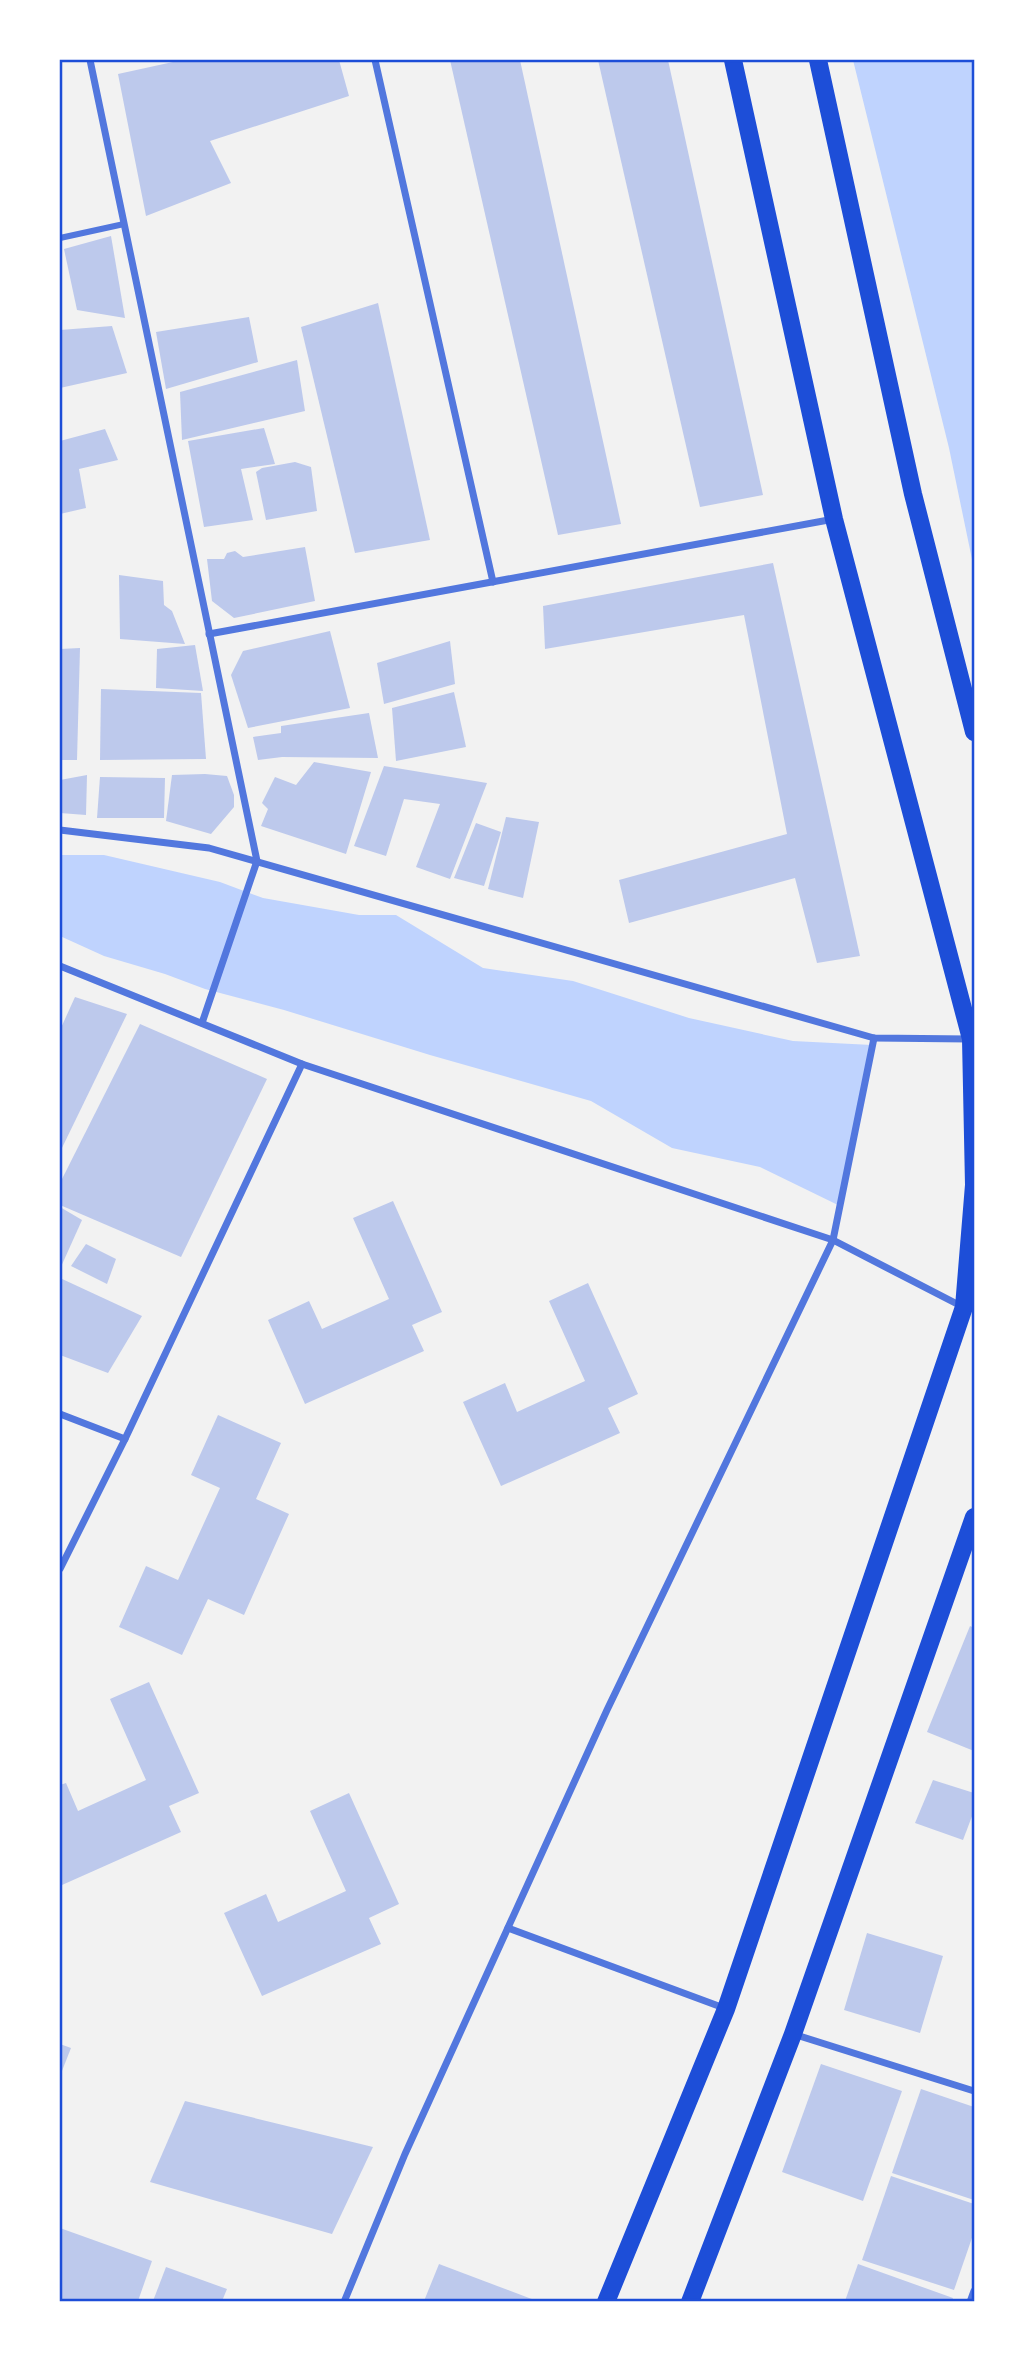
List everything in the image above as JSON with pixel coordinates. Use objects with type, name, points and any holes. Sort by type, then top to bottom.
[{"type":"main road","points":[[606,2301],[726,2009],[964,1307],[974,1185],[973,1039],[834,519],[733,60]]},
{"type":"main road","points":[[818,60],[913,494],[975,732]]},
{"type":"main road","points":[[690,2301],[793,2034],[975,1517]]},
{"type":"street","points":[[90,60],[257,861],[202,1023]]},
{"type":"street","points":[[375,60],[494,582]]},
{"type":"street","points":[[60,239],[124,224]]},
{"type":"street","points":[[209,634],[834,519]]},
{"type":"street","points":[[60,830],[209,848],[874,1038],[973,1039]]},
{"type":"street","points":[[60,966],[302,1064],[833,1240],[964,1307]]},
{"type":"street","points":[[344,2301],[405,2154],[607,1710],[833,1240],[874,1038]]},
{"type":"street","points":[[60,1569],[125,1439],[302,1064]]},
{"type":"street","points":[[60,1414],[125,1439]]},
{"type":"street","points":[[508,1928],[726,2009]]},
{"type":"street","points":[[793,2034],[975,2091]]},
{"type":"street","points":[[970,2301],[975,2291]]},
{"type":"water","points":[[853,60],[974,60],[974,569],[949,448]]},
{"type":"water","points":[[60,855],[104,855],[220,882],[263,898],[359,915],[396,915],[483,968],[573,981],[689,1018],[793,1041],[872,1045],[840,1206],[760,1167],[672,1148],[591,1101],[205,989],[104,956],[60,936]]},
{"type":"building","points":[[182,60],[339,60],[349,96],[210,141],[231,183],[146,216],[118,74]]},
{"type":"building","points":[[450,60],[520,60],[621,524],[558,535]]},
{"type":"building","points":[[598,60],[668,60],[763,495],[700,507]]},
{"type":"building","points":[[111,236],[125,318],[77,310],[64,249]]},
{"type":"building","points":[[378,303],[430,540],[355,553],[301,327]]},
{"type":"building","points":[[249,317],[258,362],[166,389],[156,332]]},
{"type":"building","points":[[112,326],[127,373],[60,388],[60,330]]},
{"type":"building","points":[[297,360],[305,411],[182,440],[180,392]]},
{"type":"building","points":[[264,428],[275,464],[241,469],[253,520],[204,527],[188,441]]},
{"type":"building","points":[[105,429],[118,460],[79,469],[86,508],[60,514],[60,441]]},
{"type":"building","points":[[295,462],[311,467],[317,511],[266,520],[256,472],[262,468]]},
{"type":"building","points":[[305,547],[315,601],[234,618],[212,601],[207,559],[224,559],[227,553],[235,551],[243,557]]},
{"type":"building","points":[[773,563],[860,956],[817,963],[795,878],[629,923],[619,880],[787,834],[744,615],[545,649],[543,606]]},
{"type":"building","points":[[119,575],[163,581],[164,605],[172,611],[185,644],[120,639]]},
{"type":"building","points":[[330,631],[350,708],[248,728],[231,675],[243,651]]},
{"type":"building","points":[[450,641],[455,684],[384,704],[377,663]]},
{"type":"building","points":[[195,645],[203,691],[156,688],[157,649]]},
{"type":"building","points":[[80,648],[77,760],[60,760],[60,649]]},
{"type":"building","points":[[101,689],[201,693],[206,759],[100,760]]},
{"type":"building","points":[[454,692],[466,747],[396,761],[392,708]]},
{"type":"building","points":[[369,713],[378,758],[282,757],[258,760],[253,737],[281,733],[281,726]]},
{"type":"building","points":[[314,762],[371,772],[346,854],[261,826],[268,809],[262,803],[275,777],[296,785]]},
{"type":"building","points":[[384,766],[487,783],[450,879],[416,867],[440,804],[404,799],[386,856],[354,846]]},
{"type":"building","points":[[87,775],[86,815],[60,813],[60,780]]},
{"type":"building","points":[[172,775],[227,776],[234,795],[234,807],[211,834],[166,821]]},
{"type":"building","points":[[100,777],[165,778],[164,818],[97,818]]},
{"type":"building","points":[[506,817],[539,822],[523,898],[488,889]]},
{"type":"building","points":[[476,823],[501,832],[484,886],[454,878]]},
{"type":"building","points":[[75,997],[127,1014],[60,1152],[60,1030]]},
{"type":"building","points":[[140,1024],[267,1079],[181,1257],[60,1205],[60,1183]]},
{"type":"building","points":[[393,1201],[442,1312],[412,1325],[424,1351],[305,1404],[268,1320],[309,1301],[322,1329],[389,1299],[353,1218]]},
{"type":"building","points":[[60,1207],[82,1220],[60,1269]]},
{"type":"building","points":[[86,1244],[116,1259],[107,1284],[71,1266]]},
{"type":"building","points":[[60,1278],[142,1316],[108,1373],[60,1355]]},
{"type":"building","points":[[588,1283],[638,1394],[608,1408],[620,1433],[501,1486],[463,1402],[505,1383],[517,1412],[585,1381],[549,1301]]},
{"type":"building","points":[[218,1415],[281,1443],[256,1499],[289,1514],[244,1615],[208,1599],[182,1655],[119,1627],[146,1566],[178,1580],[220,1488],[191,1475]]},
{"type":"building","points":[[970,1626],[974,1628],[974,1751],[927,1732]]},
{"type":"building","points":[[149,1682],[199,1793],[169,1806],[181,1832],[62,1885],[60,1785],[66,1783],[78,1811],[146,1780],[110,1699]]},
{"type":"building","points":[[933,1780],[974,1793],[974,1811],[963,1840],[915,1823]]},
{"type":"building","points":[[349,1793],[399,1904],[369,1918],[381,1944],[262,1996],[224,1913],[266,1894],[278,1922],[346,1891],[310,1811]]},
{"type":"building","points":[[867,1933],[943,1956],[920,2033],[844,2010]]},
{"type":"building","points":[[60,2044],[71,2048],[60,2076]]},
{"type":"building","points":[[821,2064],[902,2091],[863,2201],[782,2172]]},
{"type":"building","points":[[921,2089],[974,2107],[974,2200],[892,2173]]},
{"type":"building","points":[[185,2101],[373,2147],[332,2234],[150,2182]]},
{"type":"building","points":[[891,2176],[974,2204],[974,2232],[954,2290],[862,2260]]},
{"type":"building","points":[[60,2228],[152,2261],[138,2301],[60,2301]]},
{"type":"building","points":[[439,2264],[537,2301],[424,2301]]},
{"type":"building","points":[[858,2264],[953,2298],[952,2301],[845,2301]]},
{"type":"building","points":[[166,2267],[227,2289],[222,2301],[153,2301]]}]
